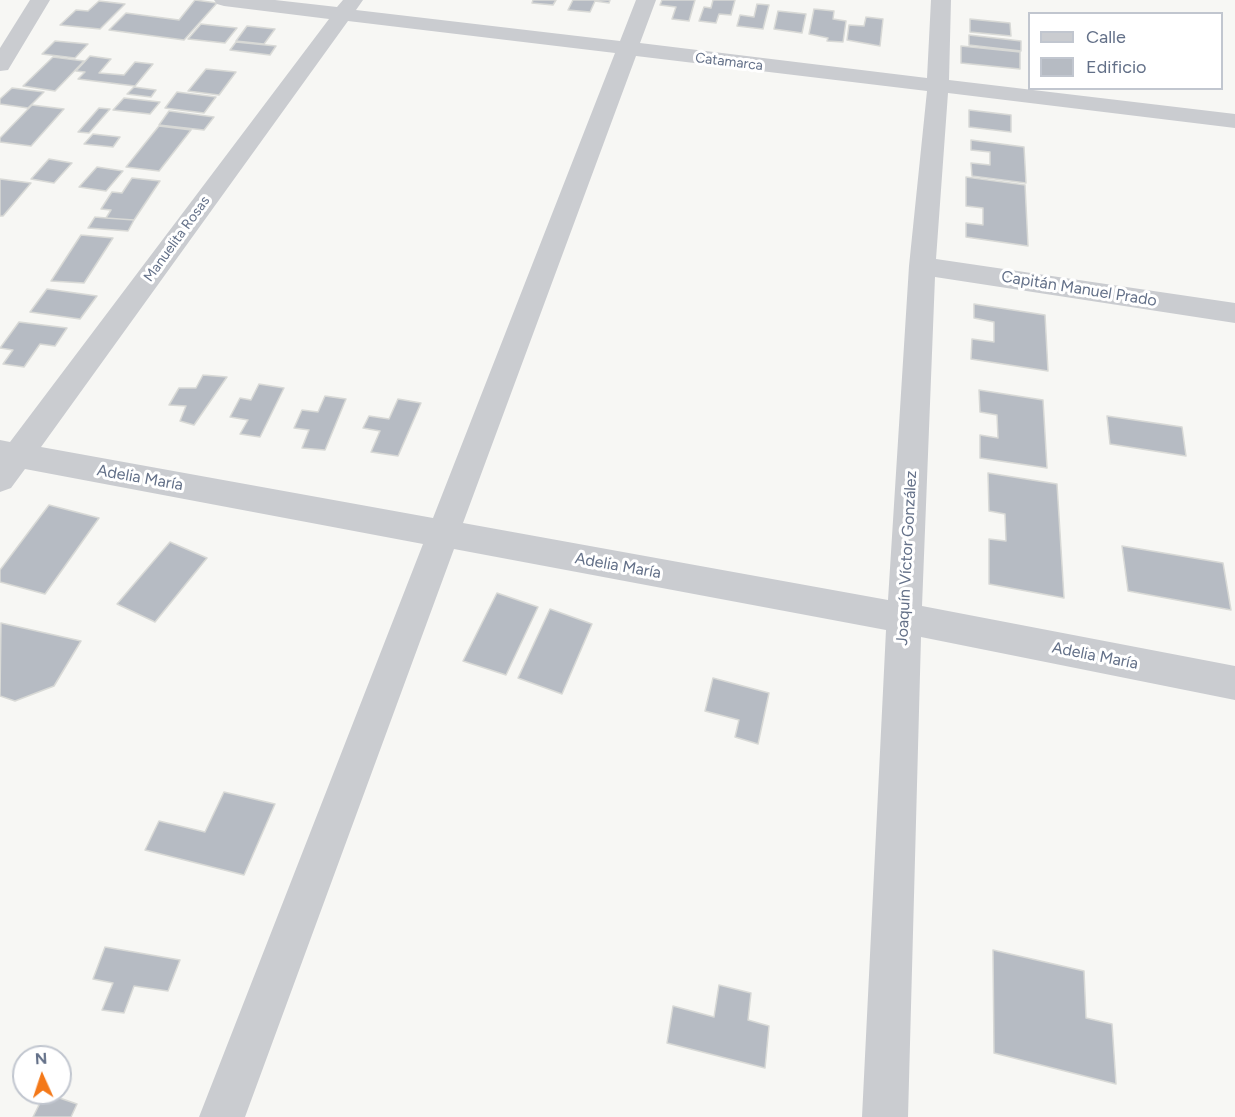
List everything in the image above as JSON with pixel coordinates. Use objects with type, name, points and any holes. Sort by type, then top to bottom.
[{"type":"street","points":[[0,65],[40,0]]},
{"type":"street","points":[[23,27],[63,0]]},
{"type":"street","name":"Catamarca","points":[[224,0],[348,7],[628,50],[1235,121]]},
{"type":"street","points":[[222,1117],[646,0]]},
{"type":"street","name":"Joaquín Víctor González","points":[[885,1117],[904,618],[922,266],[938,87],[941,0]]},
{"type":"street","name":"Manuelita Rosas","points":[[6,462],[348,7]]},
{"type":"street","name":"Capitán Manuel Prado","points":[[922,266],[1235,313]]},
{"type":"street","name":"Adelia María","points":[[6,462],[444,534],[904,618],[1235,683]]},
{"type":"building","points":[[195,0],[217,3],[184,40],[109,30],[126,13],[179,20]]},
{"type":"building","points":[[533,0],[556,0],[553,5],[532,3]]},
{"type":"building","points":[[573,0],[610,0],[609,3],[595,1],[590,12],[568,10]]},
{"type":"building","points":[[662,0],[695,0],[689,21],[672,19],[676,7],[660,5]]},
{"type":"building","points":[[713,0],[735,0],[731,15],[719,14],[716,23],[699,21],[704,7],[711,8]]},
{"type":"building","points":[[99,1],[125,4],[100,29],[60,25],[76,10],[88,11]]},
{"type":"building","points":[[757,4],[769,5],[763,29],[737,26],[740,15],[754,17]]},
{"type":"building","points":[[814,9],[834,11],[833,19],[846,21],[843,42],[827,41],[828,38],[809,34]]},
{"type":"building","points":[[778,11],[806,14],[802,33],[774,29]]},
{"type":"building","points":[[866,17],[883,19],[880,46],[847,40],[849,25],[864,26]]},
{"type":"building","points":[[970,19],[1010,23],[1011,36],[970,32]]},
{"type":"building","points":[[201,24],[237,28],[225,43],[188,39]]},
{"type":"building","points":[[247,26],[275,29],[264,44],[236,41]]},
{"type":"building","points":[[969,35],[1021,41],[1021,51],[969,45]]},
{"type":"building","points":[[55,41],[88,44],[75,58],[42,54]]},
{"type":"building","points":[[236,42],[276,46],[270,55],[230,50]]},
{"type":"building","points":[[961,46],[1020,52],[1020,69],[961,63]]},
{"type":"building","points":[[90,56],[111,59],[99,73],[124,75],[135,62],[153,64],[135,86],[78,79],[85,72],[76,71]]},
{"type":"building","points":[[53,57],[84,61],[55,91],[23,86]]},
{"type":"building","points":[[206,69],[236,72],[219,95],[188,91]]},
{"type":"building","points":[[134,87],[156,90],[151,97],[127,94]]},
{"type":"building","points":[[12,88],[44,92],[28,108],[0,104],[0,99]]},
{"type":"building","points":[[177,92],[216,97],[204,113],[165,108]]},
{"type":"building","points":[[124,98],[160,102],[150,114],[113,110]]},
{"type":"building","points":[[32,105],[64,109],[31,146],[0,142],[0,138]]},
{"type":"building","points":[[99,108],[110,109],[89,133],[78,132]]},
{"type":"building","points":[[969,110],[1011,115],[1011,132],[969,127]]},
{"type":"building","points":[[169,111],[214,117],[204,130],[159,125]]},
{"type":"building","points":[[159,126],[191,130],[159,171],[126,167]]},
{"type":"building","points":[[93,134],[120,137],[113,147],[84,144]]},
{"type":"building","points":[[971,140],[1024,147],[1026,183],[972,176],[971,163],[990,165],[990,152],[971,150]]},
{"type":"building","points":[[49,159],[72,163],[54,183],[31,179]]},
{"type":"building","points":[[97,167],[123,171],[106,191],[79,187]]},
{"type":"building","points":[[966,177],[1025,185],[1028,246],[966,237],[966,223],[983,225],[983,208],[966,206]]},
{"type":"building","points":[[132,178],[160,181],[134,220],[106,218],[111,210],[101,209],[112,192],[122,193]]},
{"type":"building","points":[[0,179],[31,183],[3,216],[0,216]]},
{"type":"building","points":[[95,217],[134,220],[128,231],[88,228]]},
{"type":"building","points":[[81,235],[113,238],[84,283],[51,281]]},
{"type":"building","points":[[47,289],[97,296],[80,319],[30,312]]},
{"type":"building","points":[[974,304],[1045,315],[1048,371],[971,359],[972,339],[994,342],[994,322],[974,318]]},
{"type":"building","points":[[19,322],[67,328],[55,346],[40,344],[24,367],[3,364],[13,350],[0,348]]},
{"type":"building","points":[[203,375],[227,377],[194,425],[180,421],[186,406],[169,405],[179,388],[196,388]]},
{"type":"building","points":[[259,384],[284,388],[260,437],[240,434],[248,420],[230,417],[240,398],[251,400]]},
{"type":"building","points":[[979,390],[1043,400],[1047,468],[980,458],[980,435],[998,438],[997,415],[980,412]]},
{"type":"building","points":[[325,396],[346,399],[325,450],[302,448],[309,430],[294,428],[302,410],[318,412]]},
{"type":"building","points":[[398,399],[421,403],[398,456],[371,452],[380,431],[363,428],[369,416],[389,419]]},
{"type":"building","points":[[1107,416],[1182,427],[1186,456],[1110,444]]},
{"type":"building","points":[[988,473],[1057,484],[1064,598],[989,584],[989,539],[1006,541],[1005,514],[989,511]]},
{"type":"building","points":[[49,505],[99,518],[45,594],[0,582],[0,570]]},
{"type":"building","points":[[170,542],[207,558],[155,622],[117,604]]},
{"type":"building","points":[[1122,546],[1223,563],[1231,610],[1128,591]]},
{"type":"building","points":[[497,593],[538,607],[506,675],[463,661]]},
{"type":"building","points":[[550,609],[592,624],[562,694],[518,678]]},
{"type":"building","points":[[1,623],[81,641],[54,686],[15,701],[0,696]]},
{"type":"building","points":[[713,678],[769,693],[758,744],[735,737],[739,720],[705,711]]},
{"type":"building","points":[[224,792],[275,804],[244,875],[145,850],[159,821],[205,832]]},
{"type":"building","points":[[105,947],[180,960],[168,991],[134,986],[124,1013],[102,1010],[113,983],[93,979]]},
{"type":"building","points":[[993,950],[1084,971],[1086,1018],[1112,1024],[1116,1084],[994,1053]]},
{"type":"building","points":[[719,985],[751,993],[748,1020],[769,1026],[765,1068],[667,1043],[673,1006],[714,1017]]},
{"type":"building","points":[[72,1102],[77,1104],[71,1117],[33,1117],[39,1105],[72,1105]]}]
